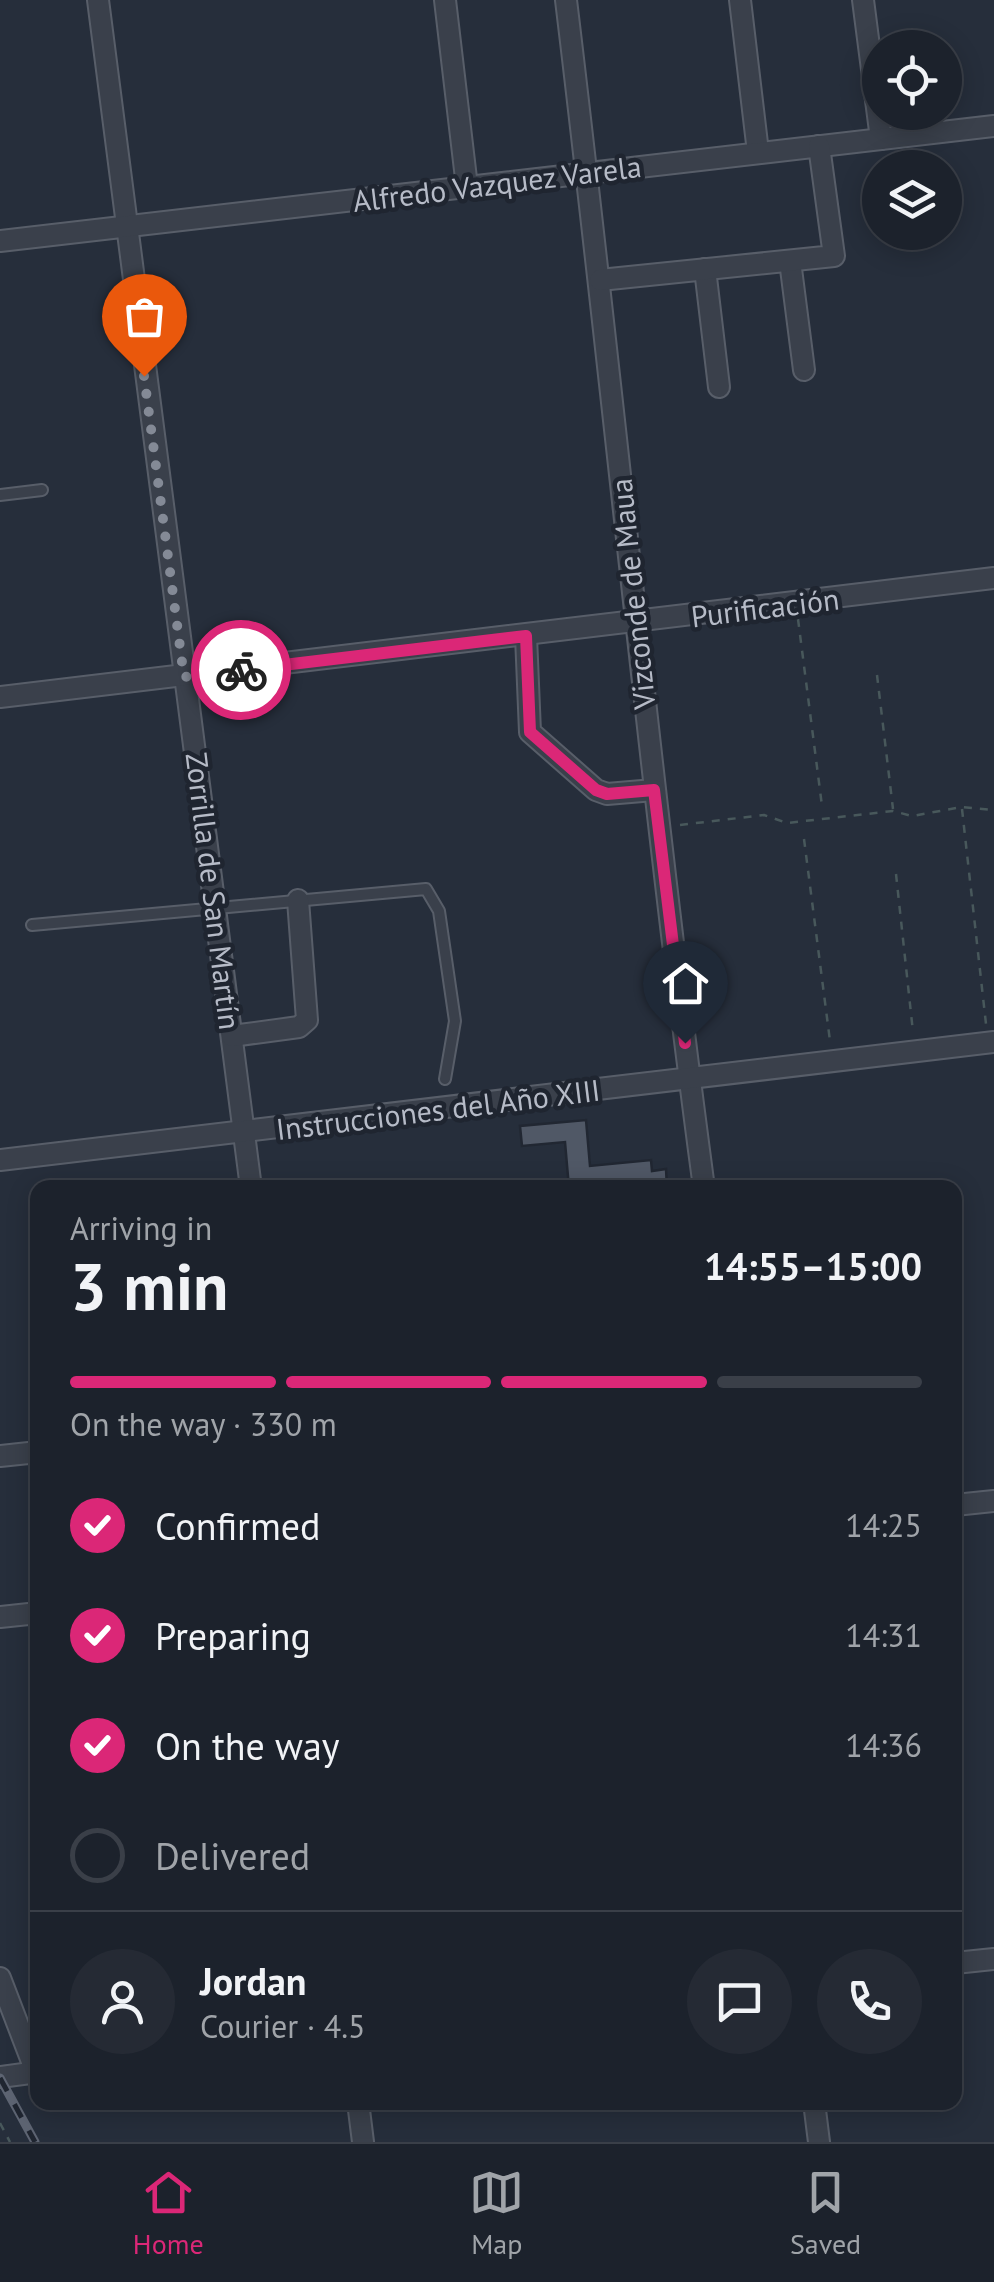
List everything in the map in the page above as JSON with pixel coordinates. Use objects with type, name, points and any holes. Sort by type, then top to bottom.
[{"type":"street","name":"Zorrilla de San Martín","points":[[98,0],[250,1180]]},
{"type":"street","points":[[445,0],[467,187]]},
{"type":"street","name":"Vizconde de Maua","points":[[566,0],[600,280],[634,623],[703,1180]]},
{"type":"street","points":[[740,0],[758,152]]},
{"type":"street","points":[[864,0],[881,139]]},
{"type":"street","name":"Alfredo Vazquez Varela","points":[[0,241],[994,126]]},
{"type":"street","points":[[600,280],[834,256],[819,146]]},
{"type":"street","points":[[790,261],[804,370]]},
{"type":"street","points":[[705,270],[719,387]]},
{"type":"street","name":"Purificación","points":[[0,698],[994,578]]},
{"type":"street","points":[[526,636],[530,732],[596,790],[607,794],[654,790]]},
{"type":"street","points":[[232,1036],[299,1027],[307,1020],[298,900]]},
{"type":"street","name":"Instrucciones del Año XIII","points":[[0,1160],[991,1042]]},
{"type":"street","points":[[0,1456],[30,1453]]},
{"type":"street","points":[[962,1504],[994,1501]]},
{"type":"street","points":[[0,1617],[30,1613]]},
{"type":"street","points":[[962,1962],[994,1958]]},
{"type":"street","points":[[0,1978],[30,2054]]},
{"type":"street","points":[[0,2076],[30,2073]]},
{"type":"street","points":[[359,2110],[363,2142]]},
{"type":"street","points":[[815,2110],[819,2142]]},
{"type":"lane","points":[[0,494],[42,490]]},
{"type":"lane","points":[[32,925],[419,888],[432,894],[440,911],[455,1021],[445,1080]]},
{"type":"path","points":[[794,603],[822,806]]},
{"type":"path","points":[[877,675],[894,811]]},
{"type":"path","points":[[962,807],[991,1042]]},
{"type":"path","points":[[659,828],[764,814],[787,822],[894,811],[912,816],[962,807],[994,810]]},
{"type":"path","points":[[804,840],[832,1061]]},
{"type":"path","points":[[896,874],[915,1052]]},
{"type":"path","points":[[0,2123],[10,2142]]},
{"type":"building","points":[[586,1120],[590,1166],[651,1160],[652,1171],[666,1169],[667,1180],[568,1180],[565,1142],[522,1146],[520,1126]]},
{"type":"railway","points":[[0,2078],[35,2142]]},
{"type":"way so far","points":[[144,376],[184,677],[241,670]]},
{"type":"route","points":[[241,670],[526,636],[530,732],[596,790],[607,794],[654,790],[685,1043]]}]
